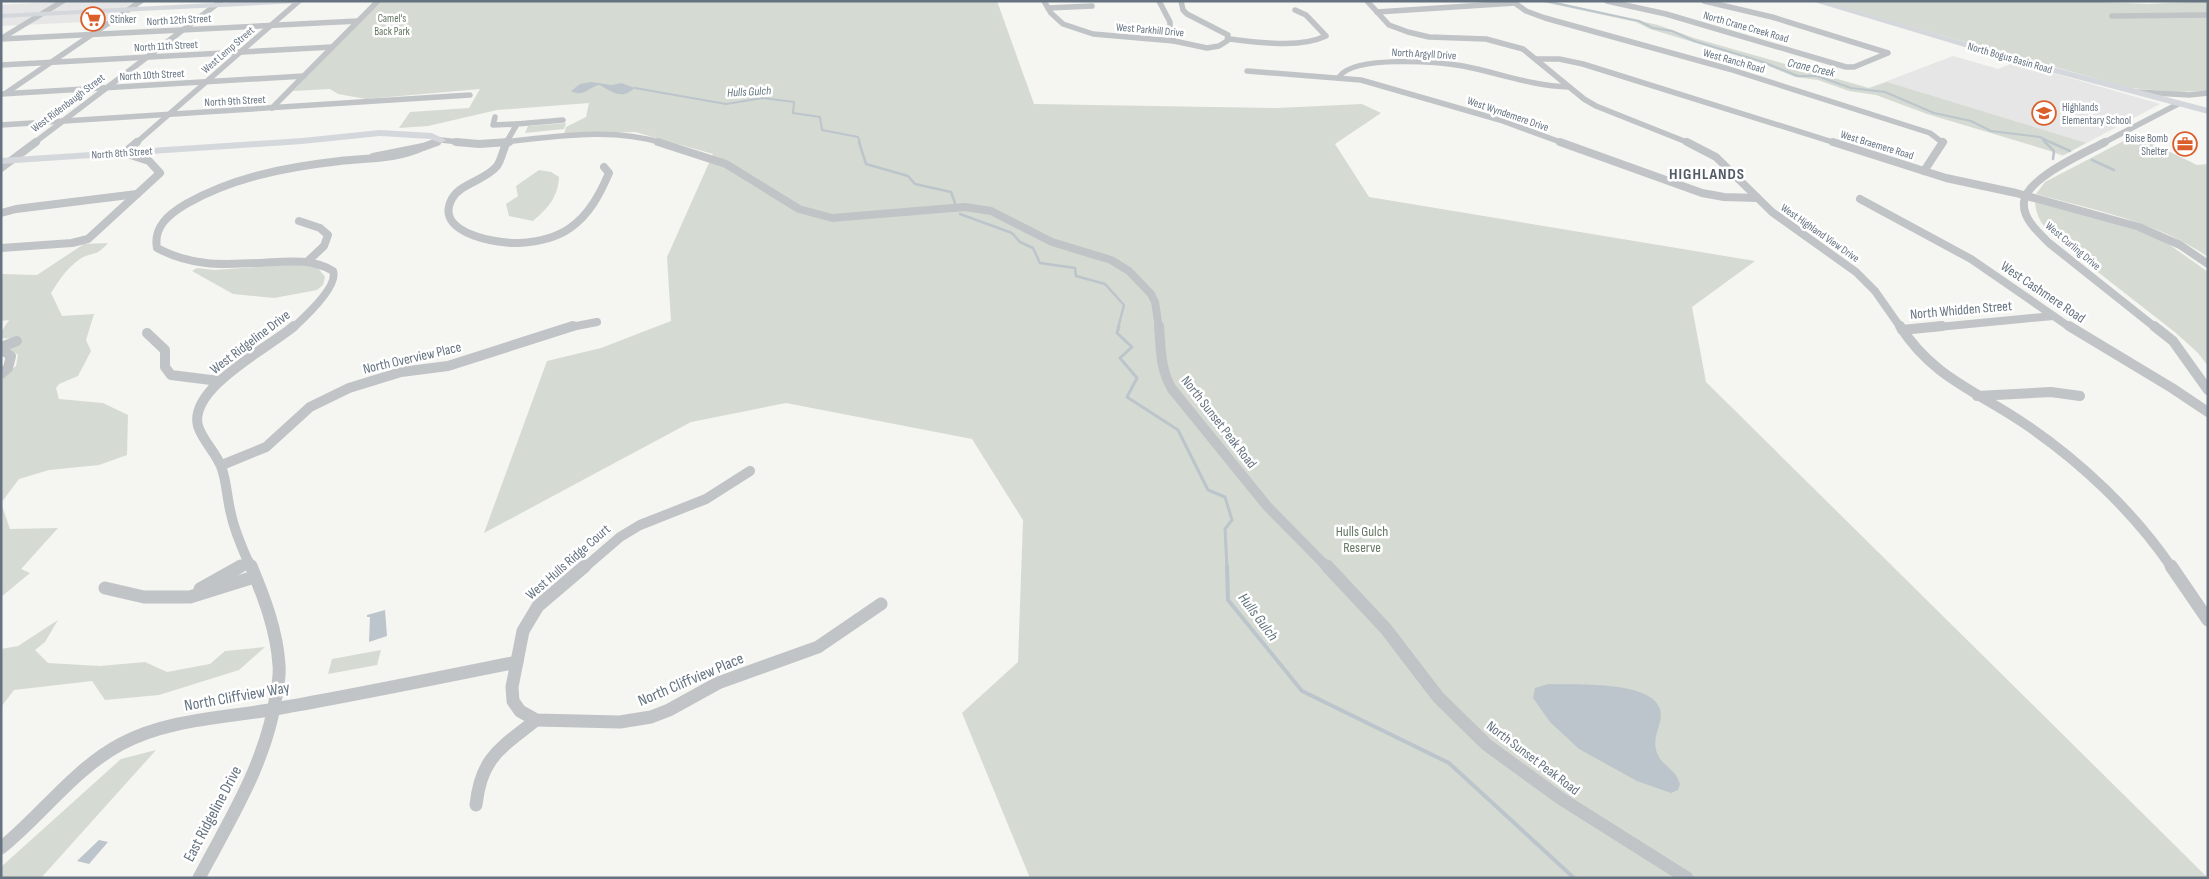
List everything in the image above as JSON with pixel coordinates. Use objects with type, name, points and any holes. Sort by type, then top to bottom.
[{"type":"street","points":[[1,39],[63,1]]},
{"type":"street","points":[[3,94],[141,1]]},
{"type":"street","points":[[1,16],[129,10],[218,3],[299,1]]},
{"type":"street","name":"West Lemp Street","points":[[124,153],[299,1]]},
{"type":"street","points":[[272,108],[378,1]]},
{"type":"street","name":"West Parkhill Drive","points":[[1044,1],[1059,21],[1082,31],[1117,38],[1174,41],[1210,48],[1222,46],[1229,39],[1228,35],[1222,31],[1187,14],[1183,10],[1181,1]]},
{"type":"street","points":[[1159,1],[1170,22],[1170,33],[1174,41]]},
{"type":"street","name":"West Highland View Drive","points":[[1367,1],[1389,25],[1408,32],[1429,36],[1498,41],[1523,49],[1569,87],[1596,106],[1683,140],[1706,151],[1727,166],[1757,198],[1793,230],[1852,269],[1866,281],[1876,291],[1902,330],[1926,359],[1949,378],[1976,396],[2037,432],[2094,481],[2163,555],[2208,620]]},
{"type":"street","points":[[1444,1],[1450,7]]},
{"type":"street","name":"North Crane Creek Road","points":[[1607,1],[1666,14],[1849,67],[1888,53],[1723,3]]},
{"type":"street","points":[[1704,1],[1723,3]]},
{"type":"street","name":"North Bogus Basin Road","points":[[1814,1],[2130,91],[2208,111]]},
{"type":"street","points":[[1377,12],[1514,2]]},
{"type":"street","name":"West Ranch Road","points":[[1514,2],[1526,11],[1545,18],[1729,69],[1930,133],[1943,141],[1943,144],[1924,172]]},
{"type":"street","name":"West Ridenbaugh Street","points":[[1,168],[6,160],[63,121],[218,3]]},
{"type":"street","points":[[1048,8],[1092,6]]},
{"type":"street","points":[[1229,39],[1268,43],[1314,40],[1326,36],[1306,15],[1294,10]]},
{"type":"street","points":[[2112,16],[2208,14]]},
{"type":"street","name":"North 12th Street","points":[[1,39],[358,21]]},
{"type":"street","name":"North 11th Street","points":[[1,65],[332,48]]},
{"type":"street","name":"West Braemere Road","points":[[1536,58],[1559,59],[1583,64],[1722,106],[1924,172],[2024,196],[2139,227],[2180,245],[2208,264]]},
{"type":"street","name":"North Argyll Drive","points":[[1340,76],[1346,69],[1363,64],[1431,62],[1470,67],[1539,86],[1569,87]]},
{"type":"street","name":"West Wyndemere Drive","points":[[1247,71],[1284,75],[1340,76],[1361,80],[1500,120],[1702,193],[1757,198]]},
{"type":"street","name":"North 10th Street","points":[[3,94],[304,76]]},
{"type":"street","points":[[2130,91],[2189,95],[2208,93]]},
{"type":"street","name":"North 9th Street","points":[[1,125],[445,98],[470,94]]},
{"type":"street","points":[[2024,196],[2030,184],[2042,176],[2178,104]]},
{"type":"street","points":[[495,117],[493,125],[563,120]]},
{"type":"street","points":[[517,124],[495,167],[470,183],[451,201],[448,210],[449,217],[453,224],[462,231],[481,238],[518,243],[552,236],[569,229],[586,213],[602,191],[609,173],[604,167]]},
{"type":"street","name":"North Sunset Peak Road","points":[[508,142],[590,135],[641,136],[726,164],[778,198],[814,214],[844,218],[952,208],[984,210],[1004,216],[1052,242],[1111,260],[1129,271],[1151,294],[1155,302],[1158,315],[1162,366],[1165,377],[1172,389],[1267,506],[1386,629],[1438,698],[1487,745],[1560,798],[1687,878]]},
{"type":"street","name":"North 8th Street","points":[[6,160],[244,145],[247,147],[270,147],[384,137],[424,140],[438,139],[463,144],[508,142]]},
{"type":"street","name":"West Ridgeline Drive","points":[[276,709],[280,665],[269,614],[233,524],[222,465],[215,451],[197,430],[196,414],[207,393],[219,382],[291,330],[330,288],[334,280],[332,270],[318,263],[308,261],[225,265],[185,263],[165,255],[157,248],[155,234],[158,227],[169,215],[193,200],[223,187],[290,168],[373,157],[423,147],[438,139]]},
{"type":"street","points":[[1,248],[72,243],[88,239],[159,174],[159,170],[149,161],[124,153]]},
{"type":"street","points":[[1,212],[137,194]]},
{"type":"street","name":"West Curling Drive","points":[[2024,196],[2023,207],[2037,232],[2173,341],[2208,390]]},
{"type":"street","name":"West Cashmere Road","points":[[1860,200],[1964,255],[2105,350],[2172,388],[2208,412]]},
{"type":"street","points":[[299,221],[318,226],[325,230],[328,235],[325,246],[308,261]]},
{"type":"street","name":"North Whidden Street","points":[[1902,330],[2053,316]]},
{"type":"street","name":"North Overview Place","points":[[222,465],[266,448],[310,408],[324,398],[349,388],[402,372],[448,366],[563,328],[597,322]]},
{"type":"street","points":[[146,333],[165,350],[164,365],[166,371],[171,376],[219,382]]},
{"type":"street","points":[[1,374],[8,368],[11,356],[1,348],[16,341]]},
{"type":"street","points":[[1976,396],[2051,392],[2080,396]]},
{"type":"street","name":"West Hulls Ridge Court","points":[[517,662],[523,631],[529,618],[538,606],[598,553],[634,529],[706,498],[750,471]]},
{"type":"street","points":[[105,588],[144,597],[190,597],[217,585],[249,562]]},
{"type":"street","points":[[217,585],[254,577]]},
{"type":"street","name":"North Cliffview Place","points":[[536,720],[620,722],[651,717],[669,710],[718,683],[818,647],[880,604]]},
{"type":"street","points":[[476,805],[481,777],[487,764],[495,754],[536,720],[520,710],[513,701],[512,687],[517,662]]},
{"type":"street","name":"North Cliffview Way","points":[[1,848],[23,830],[74,777],[94,761],[120,744],[167,727],[276,709],[517,662]]},
{"type":"street","name":"East Ridgeline Drive","points":[[199,878],[252,781],[276,709]]},
{"type":"shaded area","points":[[70,1],[136,1],[106,21],[1,26],[1,5]]},
{"type":"shaded area","name":"Highlands Elementary School","points":[[1953,56],[1998,69],[2016,62],[2160,104],[2062,156],[2014,137],[1869,88]]},
{"type":"shaded area","points":[[591,82],[612,85],[621,83],[635,88],[625,94],[617,94],[599,85],[582,93],[571,91],[580,84]]},
{"type":"shaded area","points":[[385,610],[387,636],[369,642],[370,617],[367,617],[367,615]]},
{"type":"shaded area","points":[[1548,684],[1610,686],[1642,693],[1654,700],[1660,709],[1661,715],[1655,744],[1656,750],[1661,761],[1677,777],[1680,784],[1678,790],[1671,793],[1637,781],[1579,749],[1550,722],[1533,698],[1535,688]]},
{"type":"shaded area","points":[[99,840],[108,842],[89,864],[77,861]]},
{"type":"green space","name":"Hulls Gulch Reserve","points":[[381,1],[997,1],[1034,104],[1277,108],[1362,104],[1381,113],[1335,144],[1369,197],[1755,261],[1692,307],[1706,382],[2208,878],[1030,878],[962,713],[1018,662],[1023,520],[972,439],[786,403],[691,422],[484,533],[547,361],[601,348],[671,321],[667,257],[713,154],[635,132],[564,134],[566,127],[586,117],[589,103],[497,110],[428,126],[399,128],[410,112],[469,108],[480,89],[366,99],[338,94],[330,89],[293,91]]},
{"type":"green space","points":[[1551,1],[1658,25],[1694,38],[1869,88],[1887,82],[2086,143],[2064,155],[1927,114],[1876,95],[1849,91],[1818,80],[1795,77],[1759,62],[1650,29],[1636,22],[1543,2]]},
{"type":"green space","points":[[1819,1],[2083,1],[2148,4],[2208,1],[2208,91],[2177,92],[2130,88]]},
{"type":"green space","points":[[566,123],[564,129],[525,133],[528,126]]},
{"type":"green space","points":[[2135,135],[2197,165],[2208,164],[2208,257],[2189,245],[2147,226],[2125,218],[2036,194],[2045,182]]},
{"type":"green space","points":[[539,170],[551,172],[559,177],[557,190],[551,202],[533,221],[509,216],[506,204],[518,196],[516,186]]},
{"type":"green space","points":[[2035,202],[2139,231],[2167,243],[2208,272],[2208,366],[2198,353],[2176,333],[2053,237],[2041,221]]},
{"type":"green space","points":[[108,243],[97,253],[80,259],[71,266],[51,293],[62,316],[94,314],[86,340],[91,351],[78,376],[59,384],[56,388],[59,399],[103,403],[128,415],[127,455],[99,465],[49,470],[19,479],[1,503],[1,378],[16,366],[18,355],[9,349],[17,339],[1,338],[1,332],[9,320],[1,321],[1,274],[37,275],[84,244]]},
{"type":"green space","points":[[301,264],[318,268],[325,277],[323,285],[317,290],[274,298],[233,294],[192,271],[197,268],[214,270]]},
{"type":"green space","points":[[1,503],[10,529],[58,528],[21,569],[30,573],[1,597]]},
{"type":"green space","points":[[58,620],[45,642],[35,650],[48,663],[100,666],[145,662],[167,672],[210,664],[225,651],[265,647],[239,670],[159,695],[105,700],[92,681],[14,690],[1,707],[1,649],[18,646]]},
{"type":"green space","points":[[381,650],[377,665],[328,674],[332,659]]},
{"type":"green space","points":[[156,750],[41,878],[1,878],[1,867],[121,759]]},
{"type":"waterway","name":"Crane Creek","points":[[1546,1],[1639,21],[1653,28],[1672,31],[1694,41],[1763,62],[1798,76],[1817,76],[1851,88],[1885,92],[1934,113],[1971,121],[1991,131],[2040,137],[2050,142]]},
{"type":"waterway","name":"Hulls Gulch","points":[[635,88],[726,104],[763,98],[794,102],[793,113],[820,117],[822,130],[858,137],[860,143]]},
{"type":"waterway","points":[[2043,140],[2054,151],[2053,159]]},
{"type":"waterway","name":"Hulls Gulch","points":[[859,142],[866,164],[908,176],[915,184],[951,192],[955,203]]},
{"type":"waterway","name":"Crane Creek","points":[[2050,142],[2070,151]]},
{"type":"waterway","name":"Crane Creek","points":[[2092,160],[2114,170]]},
{"type":"waterway","name":"Hulls Gulch","points":[[960,214],[1012,233],[1020,242],[1033,248],[1040,263],[1075,268],[1076,276],[1105,284],[1124,305],[1118,328]]},
{"type":"waterway","name":"Hulls Gulch","points":[[1119,326],[1117,333],[1132,347],[1120,358],[1137,378],[1127,397],[1178,430],[1208,490],[1225,497],[1232,520],[1225,529],[1227,568]]},
{"type":"waterway","name":"Hulls Gulch","points":[[1227,566],[1228,600],[1302,691],[1449,763],[1574,878]]},
{"type":"place","name":"Stinker","points":[[93,19]]},
{"type":"place","name":"Highlands Elementary School","points":[[2044,113]]},
{"type":"place","name":"Boise Bomb Shelter","points":[[2185,144]]},
{"type":"district","name":"HIGHLANDS","points":[[1707,174]]},
{"type":"park label","name":"Camel's Back Park","points":[[392,24]]}]
